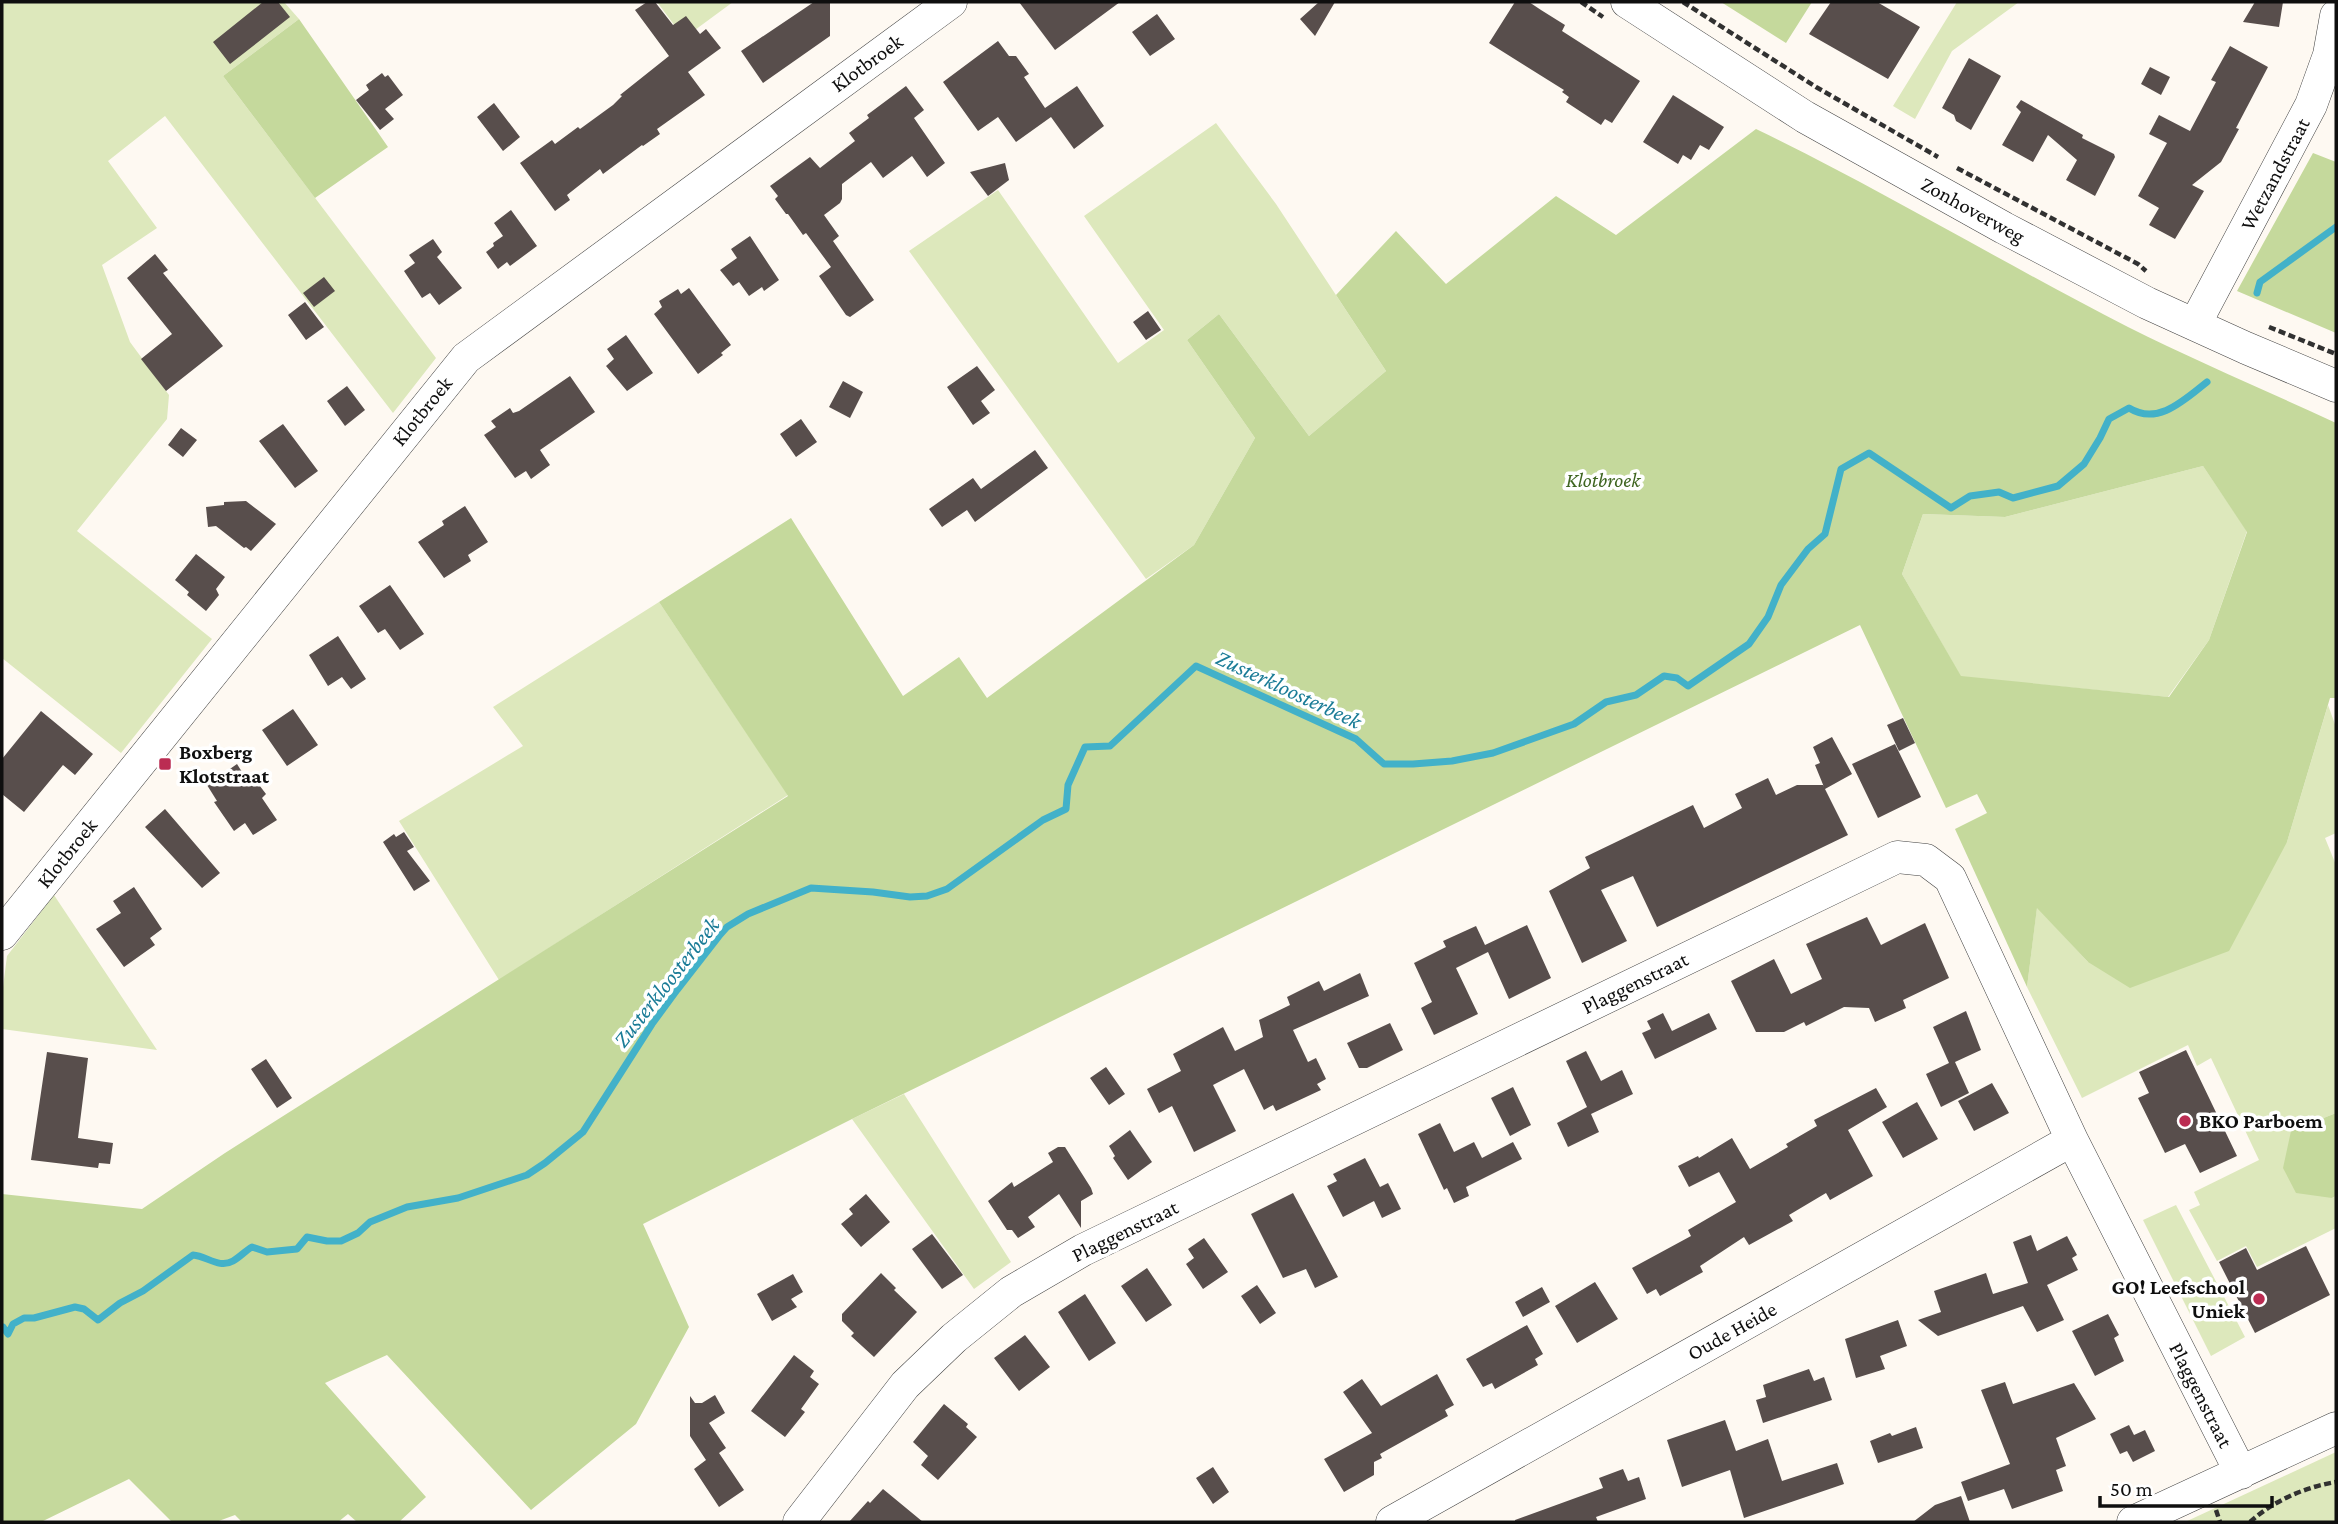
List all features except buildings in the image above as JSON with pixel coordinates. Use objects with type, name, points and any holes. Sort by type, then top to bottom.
[{"type":"street","name":"Klotbroek","points":[[2,934],[466,358],[951,2]]},
{"type":"street","name":"Zonhoverweg","points":[[1627,2],[1805,117],[2004,228],[2147,303],[2336,386]]},
{"type":"street","name":"Wetzandstraat","points":[[2195,324],[2311,105],[2329,55],[2336,16]]},
{"type":"street","name":"Plaggenstraat","points":[[799,1522],[905,1385],[954,1338],[1011,1292],[1083,1250],[1897,857],[1926,860],[1950,878],[2072,1140],[2241,1473]]},
{"type":"street","name":"Oude Heide","points":[[1392,1522],[2072,1140]]},
{"type":"street","points":[[2133,1522],[2336,1429]]},
{"type":"path","points":[[1683,2],[1816,87],[1950,164],[2138,264],[2147,272]]},
{"type":"path","points":[[2261,326],[2275,328],[2336,354]]},
{"type":"path","points":[[2250,1522],[2264,1508],[2278,1501],[2336,1482]]},
{"type":"green space","points":[[2,2],[284,2],[299,19],[223,76],[436,358],[393,413],[165,116],[108,161],[157,228],[102,265],[130,342],[169,395],[167,419],[77,531],[212,639],[121,753],[2,658]]},
{"type":"green space","points":[[657,2],[733,2],[684,38]]},
{"type":"green space","points":[[1721,2],[1812,2],[1786,43]]},
{"type":"green space","points":[[1957,2],[2019,2],[1952,51],[1915,119],[1893,106]]},
{"type":"green space","points":[[299,19],[388,147],[315,198],[223,76]]},
{"type":"green space","points":[[1216,123],[1276,204],[1386,371],[1309,436],[1219,314],[1187,340],[1255,438],[1194,545],[1146,579],[909,251],[998,190],[1118,363],[1164,330],[1084,216]]},
{"type":"green space","name":"Klotbroek","points":[[1756,129],[2128,327],[2336,423],[2336,698],[2330,698],[2287,842],[2229,951],[2130,988],[2088,962],[2037,908],[2027,987],[1955,829],[1987,813],[1977,794],[1946,808],[1860,625],[643,1224],[689,1327],[636,1424],[531,1510],[387,1355],[325,1383],[426,1497],[399,1522],[357,1522],[348,1514],[338,1522],[242,1522],[235,1515],[216,1522],[172,1522],[129,1479],[41,1522],[2,1522],[2,1194],[142,1209],[225,1153],[788,796],[659,602],[791,518],[903,696],[959,657],[987,698],[1194,545],[1255,438],[1187,340],[1219,314],[1309,436],[1386,371],[1336,295],[1396,231],[1446,284],[1556,196],[1616,235]],"holes":[[[2203,466],[2247,532],[2209,640],[2169,697],[1961,676],[1902,574],[1923,514],[2005,517]]]},
{"type":"green space","points":[[2313,153],[2336,162],[2336,333],[2237,291]]},
{"type":"green space","points":[[2203,466],[2247,531],[2209,640],[2168,697],[1961,677],[1902,574],[1923,514],[2005,517]]},
{"type":"green space","points":[[659,602],[788,795],[499,980],[399,821],[523,746],[493,707]]},
{"type":"green space","points":[[2328,705],[2336,727],[2336,833],[2325,838],[2336,865],[2336,1113],[2291,1131],[2332,1198],[2336,1196],[2336,1228],[2257,1267],[2246,1246],[2217,1261],[2189,1210],[2200,1205],[2194,1192],[2259,1160],[2211,1058],[2197,1066],[2188,1045],[2082,1098],[2027,987],[2037,907],[2088,962],[2287,842]]},
{"type":"green space","points":[[54,895],[157,1050],[2,1029],[2,995],[7,956]]},
{"type":"green space","points":[[904,1094],[1011,1262],[974,1289],[852,1119]]},
{"type":"green space","points":[[2336,1113],[2336,1196],[2332,1198],[2296,1193],[2283,1168],[2291,1131]]},
{"type":"green space","points":[[2176,1205],[2245,1337],[2211,1356],[2143,1220]]},
{"type":"green space","points":[[2336,1452],[2336,1522],[2185,1522]]},
{"type":"waterway","name":"Zusterkloosterbeek","points":[[2257,293],[2260,282],[2336,227]]},
{"type":"waterway","name":"Zusterkloosterbeek","points":[[2,1329],[3,1327],[8,1334],[13,1324],[24,1318],[34,1318],[75,1307],[84,1309],[98,1320],[193,1255],[223,1264],[233,1261],[252,1247],[267,1252],[297,1249],[307,1237],[341,1241],[358,1233],[370,1222],[407,1207],[458,1198],[527,1175],[583,1132],[652,1024],[727,927],[748,914],[811,888],[910,897],[927,896],[947,889],[1043,820],[1066,809],[1068,785],[1085,747],[1110,746],[1196,666],[1356,739],[1384,764],[1452,761],[1493,753],[1574,724],[1606,702],[1636,695],[1664,676],[1677,678],[1688,686],[1749,644],[1768,617],[1781,585],[1808,549],[1825,534],[1841,469],[1869,453],[1951,508],[1970,496],[1999,492],[2013,498],[2058,486],[2084,464],[2109,419],[2129,408],[2140,413],[2160,412],[2180,403],[2207,382]]},
{"type":"place","name":"Boxberg Klotstraat","points":[[165,764]]},
{"type":"place","name":"BKO Parboem","points":[[2185,1121]]},
{"type":"place","name":"GO! Leefschool Uniek","points":[[2259,1299]]}]
